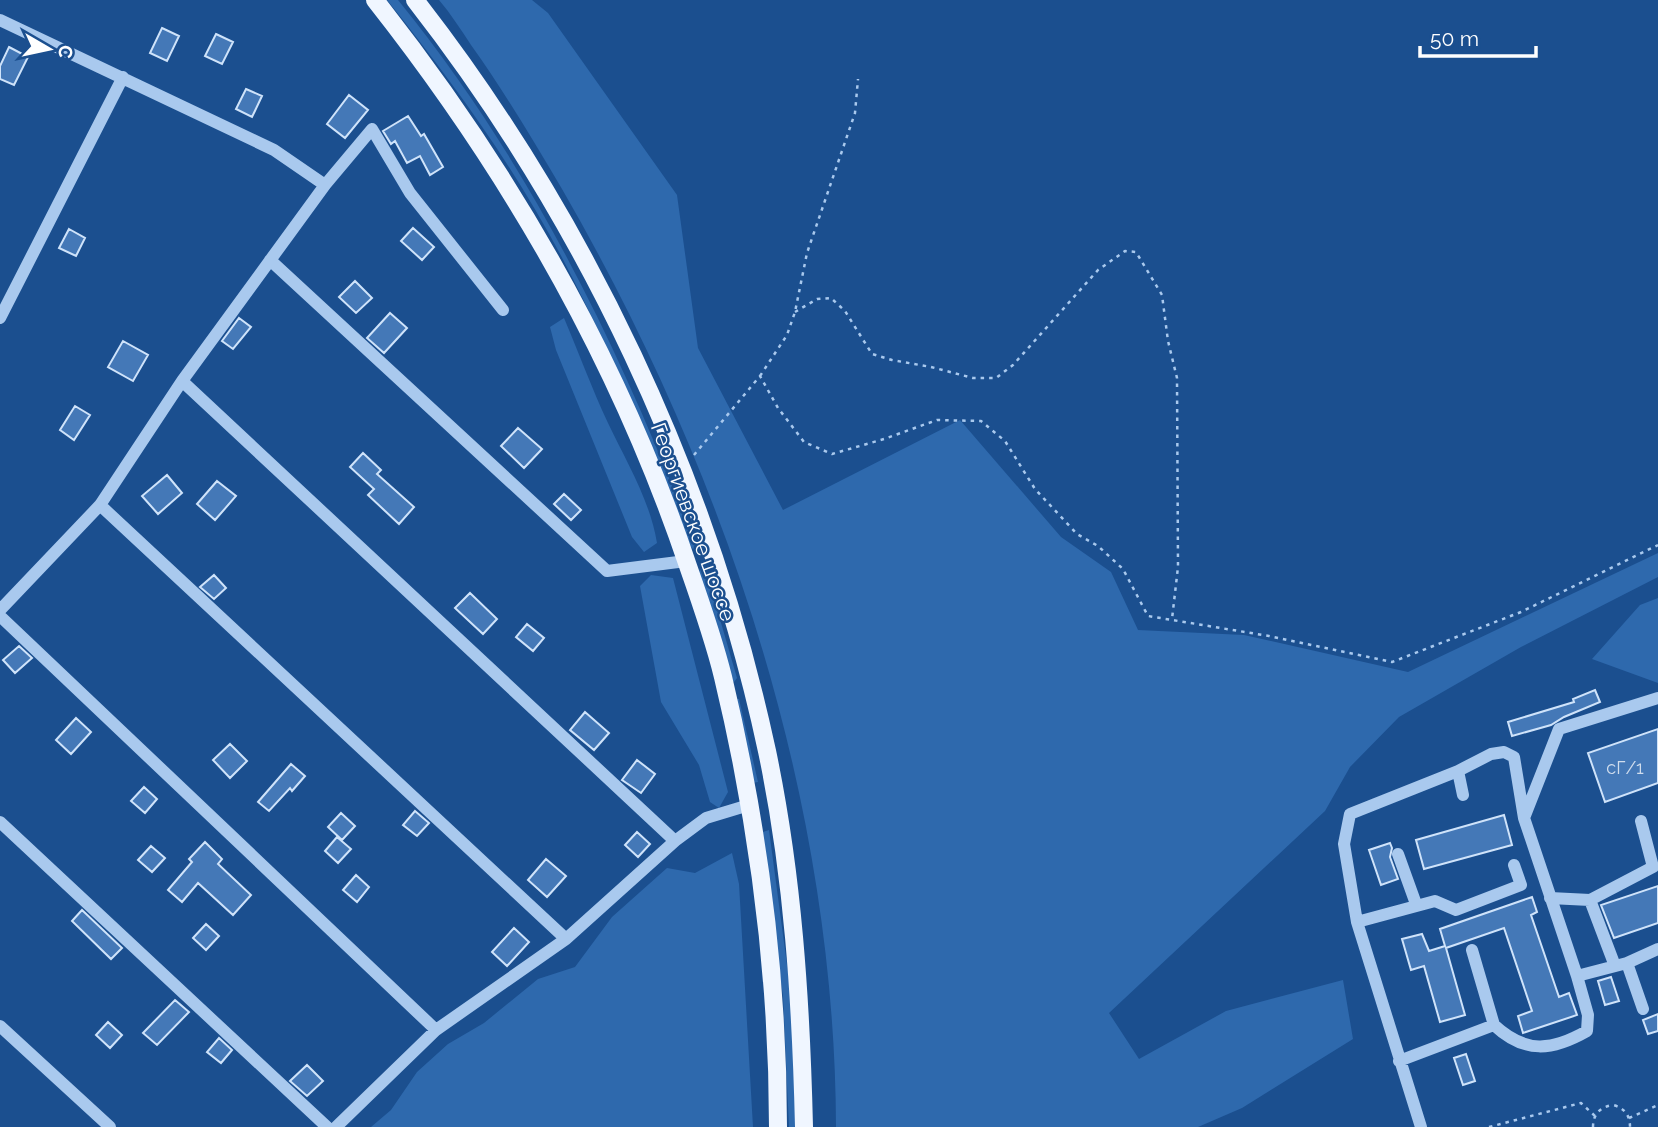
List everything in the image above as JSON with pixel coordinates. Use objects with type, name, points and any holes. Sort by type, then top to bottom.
[{"type":"main road","name":"Георгиевское шоссе","points":[[375,0],[457,110],[561,276],[636,430],[670,512],[722,675],[749,806],[766,927],[778,1127]]},
{"type":"main road","name":"Георгиевское шоссе","points":[[415,0],[491,103],[544,190],[623,337],[677,458],[729,604],[744,654],[767,754],[787,870],[799,986],[804,1127]]},
{"type":"lane","points":[[0,20],[274,150],[325,185]]},
{"type":"lane","points":[[0,318],[123,77]]},
{"type":"lane","points":[[0,610],[100,505],[182,381],[325,185],[372,129],[410,193],[503,310]]},
{"type":"lane","points":[[270,260],[607,571],[686,561]]},
{"type":"lane","points":[[182,381],[675,841]]},
{"type":"lane","points":[[100,505],[566,939]]},
{"type":"lane","points":[[0,616],[436,1030]]},
{"type":"lane","points":[[1524,818],[1559,729],[1658,698]]},
{"type":"lane","points":[[1421,1127],[1357,922],[1344,845],[1350,814],[1458,771],[1491,754],[1504,752],[1514,757],[1524,818],[1577,976],[1588,1015],[1587,1031],[1541,1048],[1526,1046],[1506,1036],[1494,1025],[1472,950]]},
{"type":"lane","points":[[1458,771],[1463,795]]},
{"type":"lane","points":[[336,1127],[436,1030],[566,939],[675,841],[706,818],[749,806]]},
{"type":"lane","points":[[1550,898],[1590,900],[1653,867],[1641,821]]},
{"type":"lane","points":[[0,822],[327,1127]]},
{"type":"lane","points":[[1398,854],[1416,904]]},
{"type":"lane","points":[[1357,922],[1435,901],[1456,910],[1521,886],[1514,865]]},
{"type":"lane","points":[[1590,900],[1643,1009]]},
{"type":"lane","points":[[1577,976],[1621,964],[1658,949]]},
{"type":"lane","points":[[1399,1061],[1494,1025]]},
{"type":"lane","points":[[0,1026],[110,1127]]},
{"type":"path","points":[[677,458],[694,455],[760,376],[787,335],[795,312],[807,253],[855,113],[858,79]]},
{"type":"path","points":[[795,312],[817,299],[831,299],[845,311],[872,354],[973,378],[996,378],[1013,365],[1098,270],[1125,251],[1136,252],[1162,295],[1168,341],[1177,378],[1178,566],[1172,620]]},
{"type":"path","points":[[760,376],[778,408],[804,442],[832,454],[937,420],[981,421],[1005,441],[1035,489],[1077,534],[1098,546],[1123,569],[1149,616],[1269,636],[1392,662],[1521,612],[1658,545]]},
{"type":"path","points":[[1489,1127],[1581,1102],[1595,1116]]},
{"type":"path","points":[[1593,1127],[1599,1110],[1613,1105],[1623,1109],[1629,1118],[1630,1127]]},
{"type":"path","points":[[1629,1118],[1658,1105]]},
{"type":"shaded area","points":[[387,0],[398,0],[446,62],[490,126],[568,260],[636,400],[695,544],[694,550],[620,378],[554,242],[488,135]]},
{"type":"shaded area","points":[[439,0],[532,0],[548,13],[677,195],[698,348],[783,510],[960,420],[1061,537],[1111,572],[1138,630],[1244,635],[1408,672],[1658,553],[1658,577],[1521,647],[1399,717],[1350,767],[1325,811],[1109,1013],[1139,1059],[1226,1011],[1343,980],[1353,1039],[1242,1108],[1198,1127],[836,1127],[831,1004],[816,882],[792,760],[760,641],[720,523],[673,408],[621,297],[529,134]]},
{"type":"shaded area","points":[[564,318],[602,410],[649,511],[657,543],[644,552],[632,537],[556,350],[550,327]]},
{"type":"shaded area","points":[[700,568],[706,571],[737,678],[734,682],[731,680],[699,574]]},
{"type":"shaded area","points":[[651,575],[673,578],[728,792],[719,808],[710,802],[699,765],[661,702],[640,586]]},
{"type":"shaded area","points":[[1658,598],[1658,683],[1592,659],[1640,605]]},
{"type":"shaded area","points":[[734,699],[739,699],[758,782],[752,783]]},
{"type":"shaded area","points":[[769,830],[791,995],[796,1127],[789,1127],[783,996],[760,833]]},
{"type":"shaded area","points":[[732,853],[739,884],[753,1127],[371,1127],[391,1110],[417,1072],[448,1044],[484,1023],[538,979],[575,967],[612,917],[667,868],[695,873]]},
{"type":"building","points":[[162,28],[179,36],[167,61],[150,53]]},
{"type":"building","points":[[216,34],[233,42],[222,64],[205,56]]},
{"type":"building","points":[[9,47],[28,57],[14,85],[0,79],[0,66]]},
{"type":"building","points":[[246,89],[262,96],[252,117],[236,109]]},
{"type":"building","points":[[349,95],[368,110],[345,138],[327,124]]},
{"type":"building","points":[[408,116],[421,136],[424,134],[443,167],[430,175],[420,156],[407,163],[395,141],[391,144],[383,131]]},
{"type":"building","points":[[413,228],[434,247],[422,260],[401,241]]},
{"type":"building","points":[[69,229],[85,238],[76,256],[59,248]]},
{"type":"building","points":[[355,281],[372,298],[356,313],[339,297]]},
{"type":"building","points":[[390,313],[407,328],[384,353],[367,338]]},
{"type":"building","points":[[239,318],[251,327],[233,349],[222,341]]},
{"type":"building","points":[[123,341],[148,355],[133,381],[108,367]]},
{"type":"building","points":[[75,406],[90,415],[74,440],[60,430]]},
{"type":"building","points":[[518,428],[542,449],[524,468],[501,446]]},
{"type":"building","points":[[363,453],[381,470],[377,474],[414,507],[399,524],[368,495],[374,489],[350,467]]},
{"type":"building","points":[[167,475],[182,493],[158,514],[142,496]]},
{"type":"building","points":[[217,481],[236,496],[215,520],[197,504]]},
{"type":"building","points":[[564,494],[581,510],[571,520],[554,504]]},
{"type":"building","points":[[214,575],[226,588],[214,599],[200,587]]},
{"type":"building","points":[[470,593],[497,619],[483,634],[455,608]]},
{"type":"building","points":[[527,624],[544,638],[533,651],[516,637]]},
{"type":"building","points":[[19,646],[32,658],[15,673],[3,660]]},
{"type":"building","points":[[1595,690],[1600,702],[1551,725],[1512,736],[1508,722],[1574,702],[1573,699]]},
{"type":"building","points":[[585,712],[609,733],[594,750],[570,730]]},
{"type":"building","points":[[76,718],[91,732],[71,754],[56,740]]},
{"type":"building","points":[[1658,729],[1658,783],[1605,802],[1588,753]]},
{"type":"building","points":[[230,744],[247,761],[230,778],[213,760]]},
{"type":"building","points":[[637,760],[655,774],[641,793],[622,780]]},
{"type":"building","points":[[291,764],[305,776],[269,811],[258,802]]},
{"type":"building","points":[[144,787],[157,799],[145,813],[131,801]]},
{"type":"building","points":[[415,811],[429,823],[417,836],[403,825]]},
{"type":"building","points":[[341,813],[355,826],[342,840],[328,827]]},
{"type":"building","points":[[1504,815],[1512,845],[1424,869],[1416,840]]},
{"type":"building","points":[[637,832],[650,844],[638,857],[625,845]]},
{"type":"building","points":[[337,837],[351,849],[338,863],[325,851]]},
{"type":"building","points":[[205,842],[222,859],[218,864],[251,895],[233,915],[198,883],[182,902],[168,890],[192,862],[189,859]]},
{"type":"building","points":[[1390,843],[1390,857],[1398,879],[1381,885],[1369,850]]},
{"type":"building","points":[[151,846],[165,858],[152,872],[138,860]]},
{"type":"building","points":[[546,859],[566,876],[547,897],[528,880]]},
{"type":"building","points":[[356,875],[369,887],[357,902],[343,890]]},
{"type":"building","points":[[1658,886],[1658,923],[1614,938],[1601,905]]},
{"type":"building","points":[[1532,897],[1537,912],[1531,915],[1559,997],[1569,993],[1577,1015],[1523,1033],[1518,1016],[1532,1011],[1504,928],[1446,948],[1465,1015],[1440,1022],[1424,966],[1411,970],[1402,939],[1422,934],[1429,951],[1445,946],[1440,929]]},
{"type":"building","points":[[82,910],[122,948],[111,959],[72,921]]},
{"type":"building","points":[[206,924],[219,936],[206,950],[193,938]]},
{"type":"building","points":[[514,928],[529,942],[507,966],[492,952]]},
{"type":"building","points":[[1611,977],[1619,1001],[1605,1005],[1598,981]]},
{"type":"building","points":[[175,1000],[189,1012],[157,1045],[143,1033]]},
{"type":"building","points":[[1658,1014],[1658,1031],[1648,1034],[1643,1020]]},
{"type":"building","points":[[108,1022],[122,1035],[110,1048],[96,1035]]},
{"type":"building","points":[[219,1038],[232,1050],[221,1063],[207,1052]]},
{"type":"building","points":[[1466,1054],[1475,1081],[1463,1085],[1454,1058]]},
{"type":"building","points":[[307,1065],[323,1081],[307,1096],[290,1081]]}]
